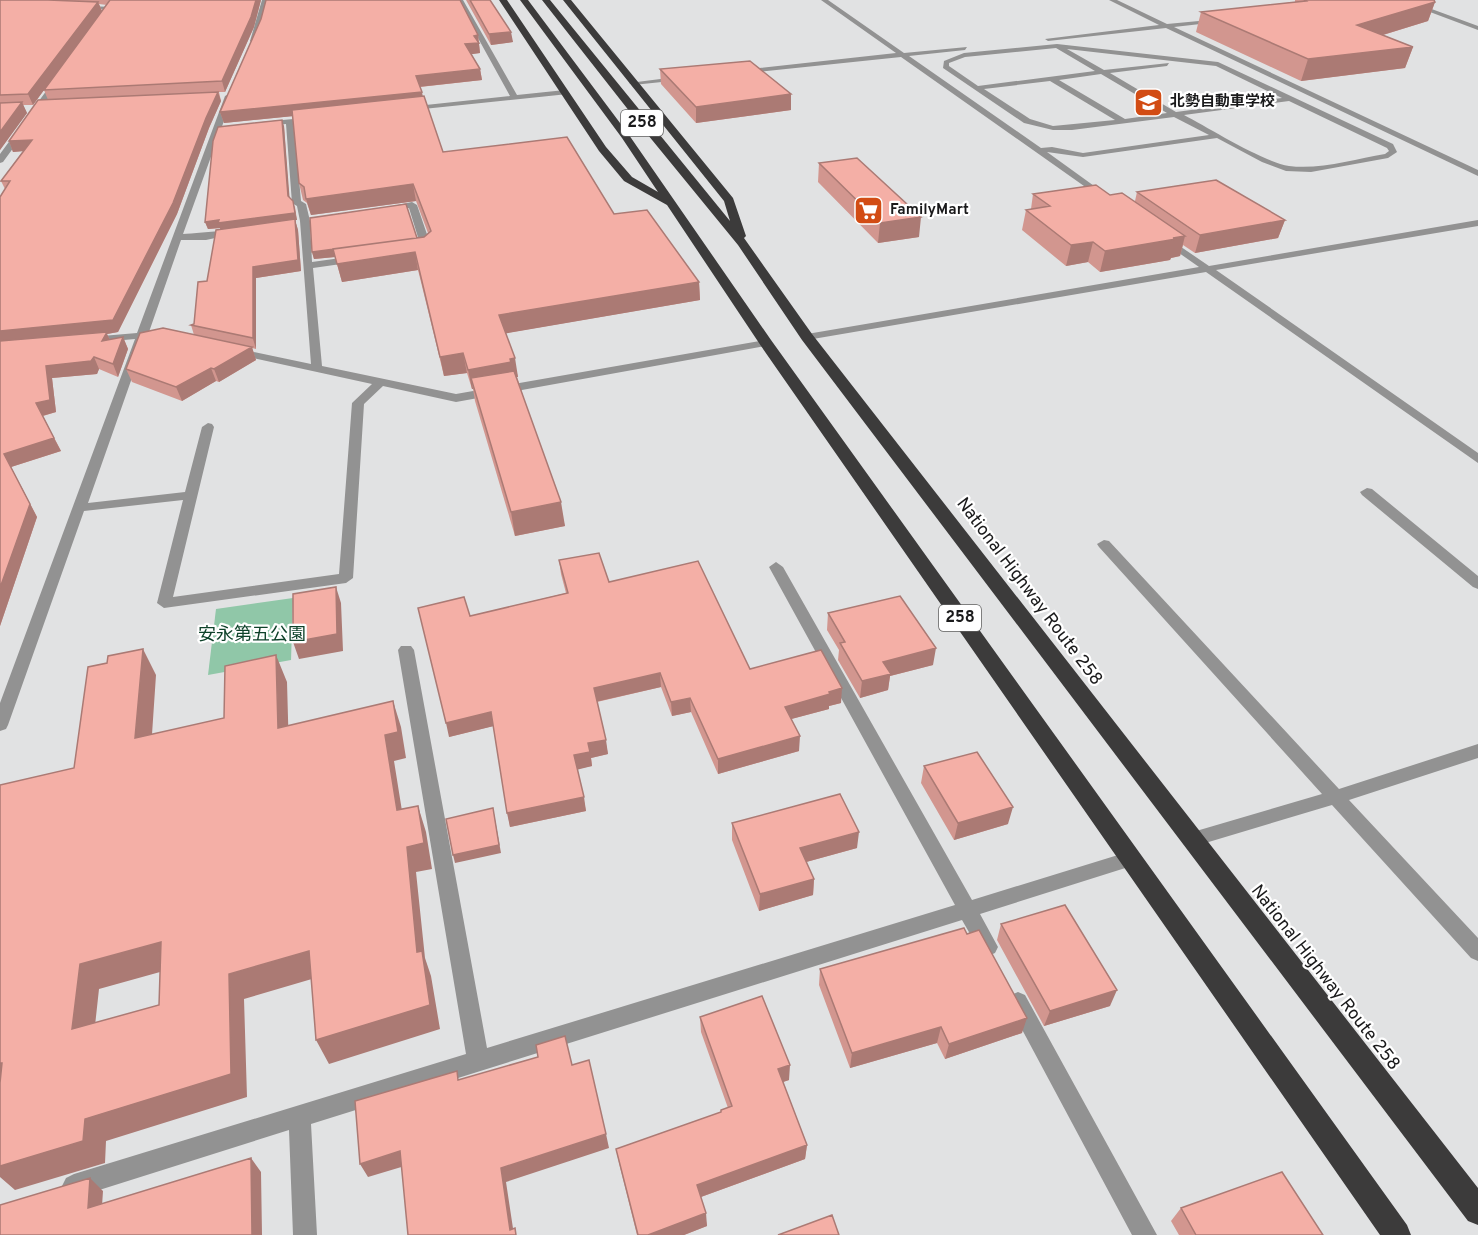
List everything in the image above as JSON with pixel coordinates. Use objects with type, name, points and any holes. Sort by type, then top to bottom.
[{"type":"highway","points":[[503,0],[602,149],[628,179],[672,205]]},
{"type":"highway","name":"258","points":[[524,0],[626,137],[766,343],[1397,1235]]},
{"type":"highway","name":"National Highway Route 258","points":[[546,0],[742,243],[807,337],[1478,1211]]},
{"type":"highway","points":[[567,0],[729,200],[742,243]]},
{"type":"street","points":[[63,0],[55,7],[110,7],[95,29]]},
{"type":"street","points":[[246,57],[259,28],[265,0]]},
{"type":"street","points":[[460,0],[514,97]]},
{"type":"street","points":[[824,0],[1109,200]]},
{"type":"street","points":[[1112,0],[1478,173]]},
{"type":"street","points":[[1390,2],[1402,0],[1478,27]]},
{"type":"street","points":[[736,73],[1226,20]]},
{"type":"street","points":[[1057,46],[1175,114],[1265,160],[1286,168],[1311,169],[1388,156],[1393,152],[1390,146],[1218,64],[1057,46],[964,56],[946,62],[945,67],[1027,122],[1040,126],[1072,128],[1175,114],[1288,99]]},
{"type":"street","points":[[977,88],[1192,61]]},
{"type":"street","points":[[0,160],[35,108],[61,76]]},
{"type":"street","points":[[633,83],[689,78]]},
{"type":"street","points":[[1052,79],[1123,121]]},
{"type":"street","points":[[396,110],[565,92]]},
{"type":"street","points":[[0,725],[176,237],[220,129],[227,93]]},
{"type":"street","points":[[35,108],[50,107]]},
{"type":"street","points":[[258,125],[325,118]]},
{"type":"street","points":[[290,122],[297,202],[302,204],[301,223],[308,266],[317,369]]},
{"type":"street","points":[[1039,151],[1052,149],[1083,155],[1217,136]]},
{"type":"street","points":[[376,210],[412,205],[427,249],[406,252]]},
{"type":"street","points":[[301,223],[317,219]]},
{"type":"street","points":[[807,337],[1478,223]]},
{"type":"street","points":[[176,237],[206,237],[238,232]]},
{"type":"street","points":[[1158,234],[1478,459]]},
{"type":"street","points":[[308,266],[362,258]]},
{"type":"street","points":[[82,340],[141,334],[169,337]]},
{"type":"street","points":[[226,349],[456,398],[766,343]]},
{"type":"street","points":[[208,427],[164,603],[346,578],[358,403],[380,382]]},
{"type":"street","points":[[1367,492],[1478,584]]},
{"type":"street","points":[[79,507],[191,495]]},
{"type":"street","points":[[1104,544],[1478,952]]},
{"type":"street","points":[[776,567],[997,962]]},
{"type":"street","points":[[406,650],[477,1060]]},
{"type":"street","points":[[1192,839],[1336,797],[1478,751]]},
{"type":"street","points":[[55,1192],[1131,859]]},
{"type":"street","points":[[1008,983],[1145,1235]]},
{"type":"street","points":[[299,1115],[305,1235]]},
{"type":"green space","name":"安永第五公園","points":[[293,598],[291,660],[208,675],[216,609]]},
{"type":"building","points":[[0,0],[98,2],[28,94],[0,95]]},
{"type":"building","points":[[110,0],[256,0],[251,17],[222,81],[44,90]]},
{"type":"building","points":[[266,0],[460,0],[478,35],[474,36],[479,43],[465,44],[480,69],[416,76],[422,92],[220,112],[261,19]]},
{"type":"building","points":[[470,0],[490,0],[511,32],[489,34]]},
{"type":"building","points":[[1304,0],[1434,0],[1435,2],[1357,25],[1413,47],[1308,59],[1201,12],[1306,1]]},
{"type":"building","points":[[750,61],[791,94],[696,107],[660,69]]},
{"type":"building","points":[[218,92],[173,203],[113,320],[0,331],[0,197],[10,181],[1,181],[32,140],[9,141],[38,100]]},
{"type":"building","points":[[424,96],[443,152],[567,137],[614,214],[647,210],[699,282],[499,315],[515,358],[510,359],[511,362],[468,370],[463,353],[440,357],[415,252],[337,264],[333,249],[424,237],[431,231],[413,184],[306,199],[304,187],[299,183],[292,110]]},
{"type":"building","points":[[22,102],[0,132],[0,103]]},
{"type":"building","points":[[282,120],[288,196],[293,201],[295,213],[218,223],[219,220],[205,222],[213,141],[218,127]]},
{"type":"building","points":[[857,158],[921,217],[880,223],[819,163]]},
{"type":"building","points":[[1216,180],[1285,220],[1200,235],[1137,192]]},
{"type":"building","points":[[1096,185],[1110,195],[1122,193],[1185,236],[1105,251],[1093,242],[1071,245],[1026,210],[1050,206],[1033,194]]},
{"type":"building","points":[[406,204],[417,238],[312,252],[310,218]]},
{"type":"building","points":[[295,219],[298,260],[253,267],[253,338],[191,325],[194,324],[198,282],[207,281],[216,230]]},
{"type":"building","points":[[163,328],[252,347],[176,387],[126,369],[140,333]]},
{"type":"building","points":[[107,332],[102,341],[123,337],[113,364],[94,357],[91,361],[46,366],[50,400],[36,403],[54,438],[4,454],[30,504],[0,588],[0,341]]},
{"type":"building","points":[[514,371],[561,502],[511,512],[471,378]]},
{"type":"building","points":[[599,553],[609,582],[698,561],[750,669],[821,650],[842,688],[829,692],[830,694],[785,707],[800,736],[718,759],[690,698],[671,702],[660,673],[594,688],[606,740],[588,743],[590,752],[574,755],[584,797],[507,813],[491,712],[446,723],[418,608],[464,597],[470,616],[568,593],[559,560]]},
{"type":"building","points":[[336,587],[337,634],[293,642],[293,594]]},
{"type":"building","points":[[900,596],[936,648],[883,662],[891,674],[862,681],[840,643],[845,642],[828,613]]},
{"type":"building","points":[[143,649],[135,738],[224,718],[225,666],[276,655],[278,728],[393,701],[398,732],[385,735],[397,810],[418,806],[424,843],[407,847],[417,952],[422,951],[430,1005],[316,1040],[309,951],[229,974],[231,1074],[85,1119],[83,1141],[0,1166],[2,1063],[0,1063],[0,785],[74,768],[88,667],[107,663],[108,656]],"holes":[[[161,942],[159,1005],[72,1029],[80,964]]]},
{"type":"building","points":[[977,752],[1013,807],[958,823],[924,766]]},
{"type":"building","points":[[840,794],[859,832],[800,848],[814,879],[760,894],[732,823]]},
{"type":"building","points":[[493,808],[499,845],[453,855],[446,819]]},
{"type":"building","points":[[1065,905],[1117,990],[1050,1011],[1001,924]]},
{"type":"building","points":[[964,928],[967,934],[979,930],[1027,1018],[949,1044],[941,1027],[852,1053],[820,969]]},
{"type":"building","points":[[762,996],[790,1065],[778,1069],[807,1145],[697,1185],[706,1213],[648,1235],[638,1235],[616,1149],[721,1112],[732,1106],[700,1017]]},
{"type":"building","points":[[565,1036],[572,1065],[589,1060],[606,1134],[501,1168],[510,1230],[515,1228],[516,1235],[408,1235],[400,1151],[360,1164],[355,1101],[457,1071],[458,1080],[538,1057],[536,1045]]},
{"type":"building","points":[[251,1158],[252,1235],[0,1235],[0,1205],[90,1178],[88,1208]]},
{"type":"building","points":[[1282,1172],[1323,1235],[1196,1235],[1181,1208]]},
{"type":"building","points":[[832,1215],[839,1235],[778,1235]]},
{"type":"place","name":"北勢自動車学校","points":[[1149,102]]},
{"type":"place","name":"FamilyMart","points":[[869,210]]}]
